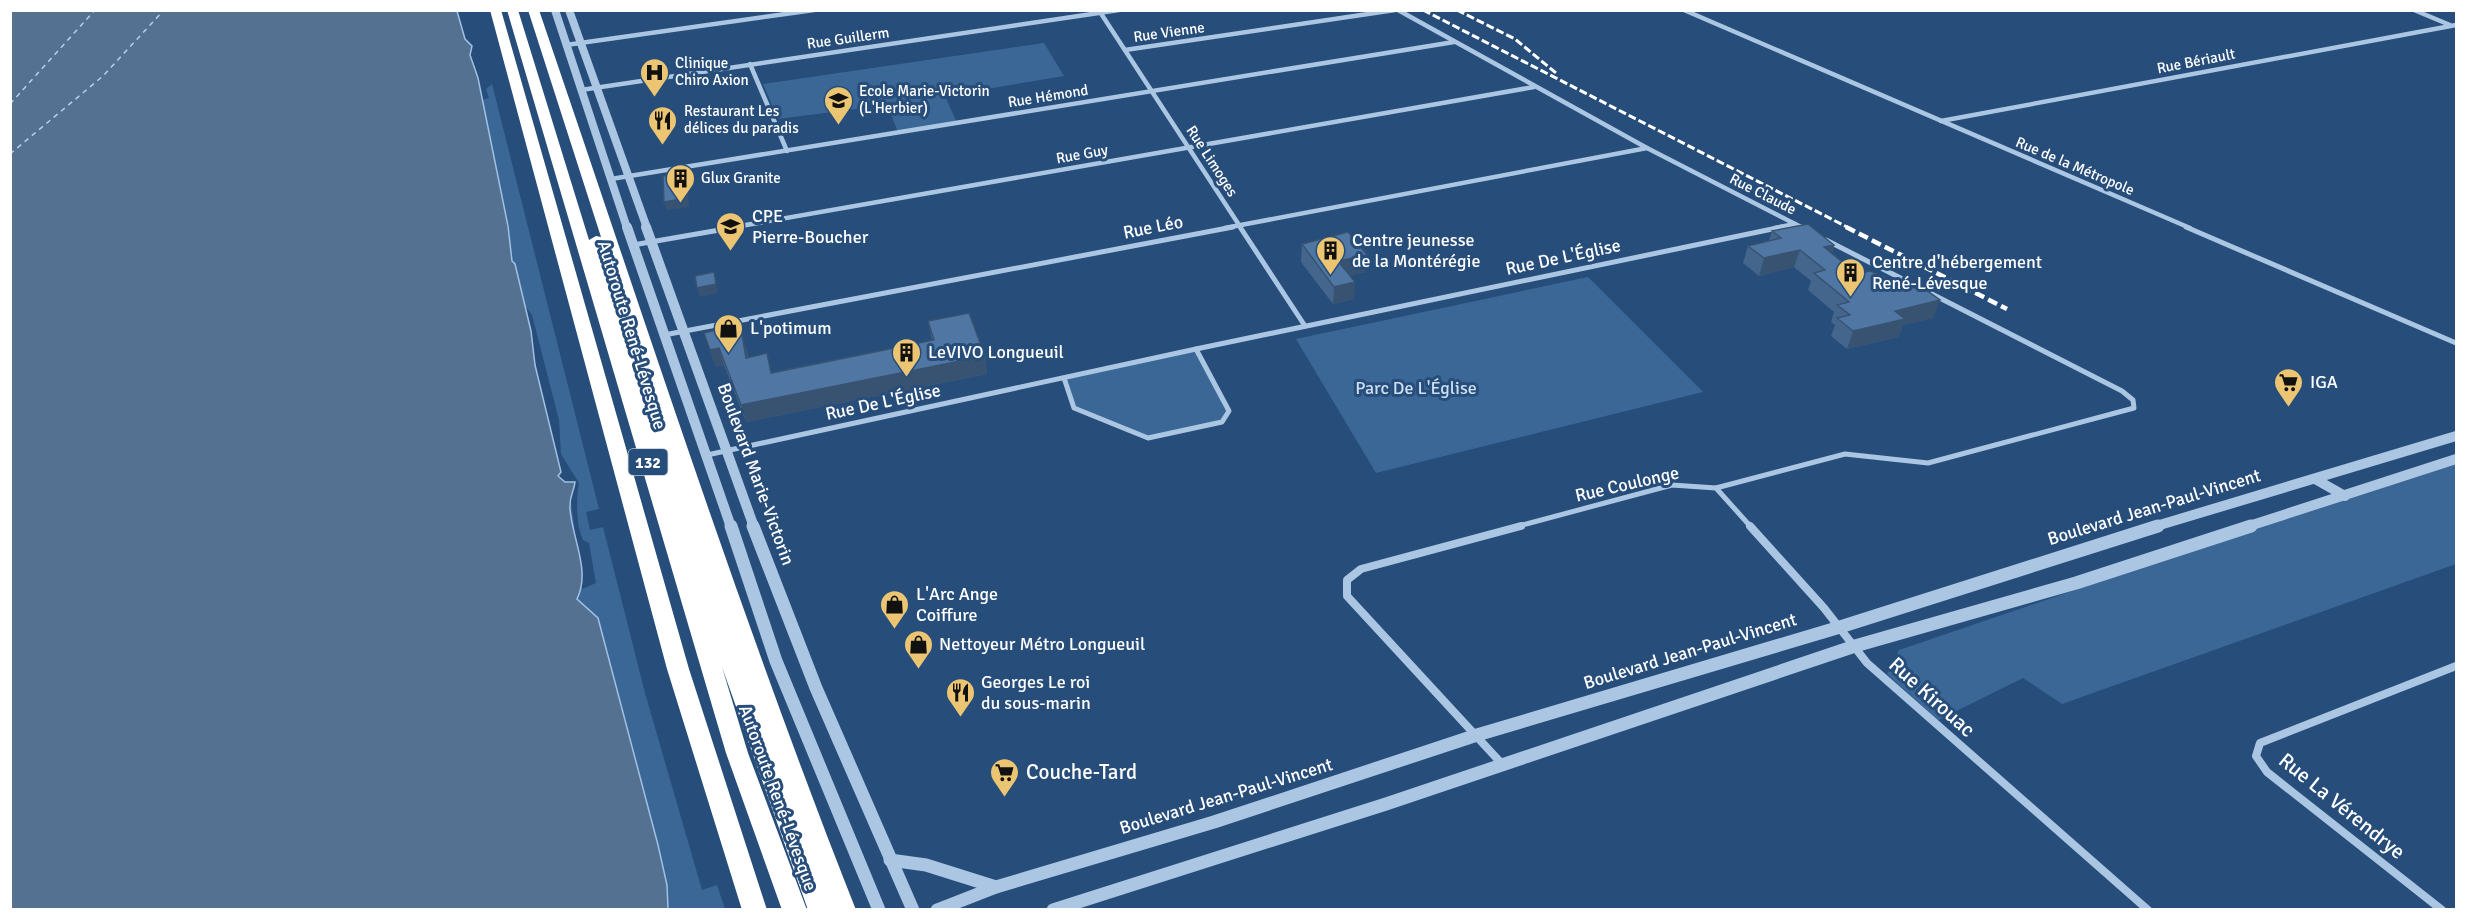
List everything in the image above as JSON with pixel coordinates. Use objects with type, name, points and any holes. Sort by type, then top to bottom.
[{"type":"highway","points":[[495,10],[678,669],[755,909]]},
{"type":"highway","name":"Autoroute René-Lévesque","points":[[512,10],[723,709],[795,909]]},
{"type":"highway","points":[[523,10],[721,633],[777,797],[821,909]]},
{"type":"highway","points":[[533,10],[710,550],[794,783],[844,909]]},
{"type":"street","points":[[568,10],[555,11],[776,661],[804,734],[879,909]]},
{"type":"street","name":"Boulevard Marie-Victorin","points":[[568,10],[726,450],[816,688],[913,909]]},
{"type":"street","points":[[566,45],[814,10]]},
{"type":"street","name":"Rue Guillerm","points":[[581,90],[1119,10]]},
{"type":"street","name":"Rue Claude","points":[[1396,10],[1647,148],[1806,230]]},
{"type":"street","name":"Rue Vienne","points":[[1125,50],[1396,10]]},
{"type":"street","name":"Rue de la Métropole","points":[[1684,10],[2457,343]]},
{"type":"street","points":[[2414,10],[2455,26]]},
{"type":"street","name":"Rue Limoges","points":[[1100,12],[1305,326]]},
{"type":"street","name":"Rue Bériault","points":[[1940,121],[2455,26]]},
{"type":"street","name":"Rue Hémond","points":[[611,179],[1454,42]]},
{"type":"street","points":[[750,64],[787,151]]},
{"type":"street","name":"Rue Guy","points":[[633,244],[1535,87]]},
{"type":"street","name":"Rue Léo","points":[[664,335],[1647,148]]},
{"type":"street","name":"Rue De L'Église","points":[[707,455],[1196,349],[1795,224]]},
{"type":"street","name":"Rue Coulonge","points":[[1502,764],[1347,596],[1347,580],[1361,569],[1672,485],[1716,488],[1845,454],[1860,453],[1908,462],[1928,463],[2134,408],[2133,400],[2122,391],[1816,235]]},
{"type":"street","points":[[1064,378],[1074,408],[1148,438],[1222,422],[1229,411],[1196,349]]},
{"type":"street","name":"Boulevard Jean-Paul-Vincent","points":[[937,909],[996,887],[1214,822],[1477,735],[1840,627],[2052,558],[2457,436]]},
{"type":"street","points":[[1053,909],[1502,764],[1855,646],[2076,583],[2457,459]]},
{"type":"street","points":[[2315,479],[2345,496]]},
{"type":"street","name":"Rue Kirouac","points":[[1716,488],[1840,627],[1867,663],[2148,909]]},
{"type":"street","name":"Rue La Vérendrye","points":[[2442,909],[2267,772],[2256,756],[2260,743],[2457,666]]},
{"type":"street","points":[[890,860],[926,865],[996,887]]},
{"type":"green space","points":[[1044,43],[1064,76],[945,96],[957,123],[898,132],[887,105],[778,119],[763,84]]},
{"type":"green space","points":[[492,84],[599,509],[586,512],[590,530],[603,527],[645,693],[702,890],[717,885],[725,909],[199,910],[570,493],[582,589],[596,583],[589,543],[583,540],[579,527],[577,504],[579,483],[561,454],[559,420],[532,315],[525,306],[515,264],[512,261],[508,226],[481,100],[489,98],[486,89]]},
{"type":"green space","name":"Parc De L'Église","points":[[1588,277],[1703,392],[1376,473],[1296,339]]},
{"type":"green space","points":[[1196,349],[1229,411],[1222,422],[1148,438],[1074,408],[1064,378]]},
{"type":"green space","points":[[2456,460],[2456,564],[2062,704],[2023,678],[1938,720],[1887,674],[1899,650]]},
{"type":"shaded area","points":[[10,11],[457,11],[465,39],[472,46],[470,55],[478,78],[508,226],[512,261],[515,264],[531,331],[535,365],[561,472],[558,476],[565,482],[575,482],[570,505],[571,520],[580,554],[582,577],[577,599],[598,618],[658,845],[667,885],[668,909],[11,909]]},
{"type":"building","points":[[684,173],[687,198],[664,202],[663,176]]},
{"type":"building","points":[[1808,224],[1834,245],[1824,247],[1857,274],[1870,271],[1910,287],[1926,290],[1940,300],[1895,311],[1905,319],[1853,331],[1837,318],[1850,315],[1837,305],[1849,302],[1814,273],[1825,270],[1800,250],[1764,258],[1748,246],[1781,238],[1772,231]]},
{"type":"building","points":[[1348,232],[1367,255],[1338,261],[1355,282],[1334,287],[1302,244]]},
{"type":"building","points":[[714,272],[716,284],[697,288],[695,276]]},
{"type":"building","points":[[969,313],[985,356],[741,405],[719,348],[710,350],[704,333],[720,329],[723,333],[741,329],[746,358],[767,353],[771,373],[934,340],[928,321]]},
{"type":"ferry route","points":[[10,104],[95,10]]},
{"type":"ferry route","points":[[10,154],[103,76],[164,10]]},
{"type":"railway","points":[[1423,10],[1849,228]]},
{"type":"railway","points":[[1457,10],[1515,39],[1556,73]]},
{"type":"railway","points":[[1846,227],[2007,309]]},
{"type":"place","name":"Clinique Chiro Axion","points":[[654,98]]},
{"type":"place","name":"Ecole Marie-Victorin (L'Herbier)","points":[[838,126]]},
{"type":"place","name":"Restaurant Les délices du paradis","points":[[663,146]]},
{"type":"place","name":"Glux Granite","points":[[680,204]]},
{"type":"place","name":"CPE Pierre-Boucher","points":[[731,252]]},
{"type":"place","name":"Centre jeunesse de la Montérégie","points":[[1331,276]]},
{"type":"place","name":"Centre d'hébergement René-Lévesque","points":[[1851,298]]},
{"type":"place","name":"L'potimum","points":[[729,354]]},
{"type":"place","name":"LeVIVO Longueuil","points":[[907,378]]},
{"type":"place","name":"IGA","points":[[2289,408]]},
{"type":"place","name":"L'Arc Ange Coiffure","points":[[895,630]]},
{"type":"place","name":"Nettoyeur Métro Longueuil","points":[[918,670]]},
{"type":"place","name":"Georges Le roi du sous-marin","points":[[960,718]]},
{"type":"place","name":"Couche-Tard","points":[[1005,798]]}]
